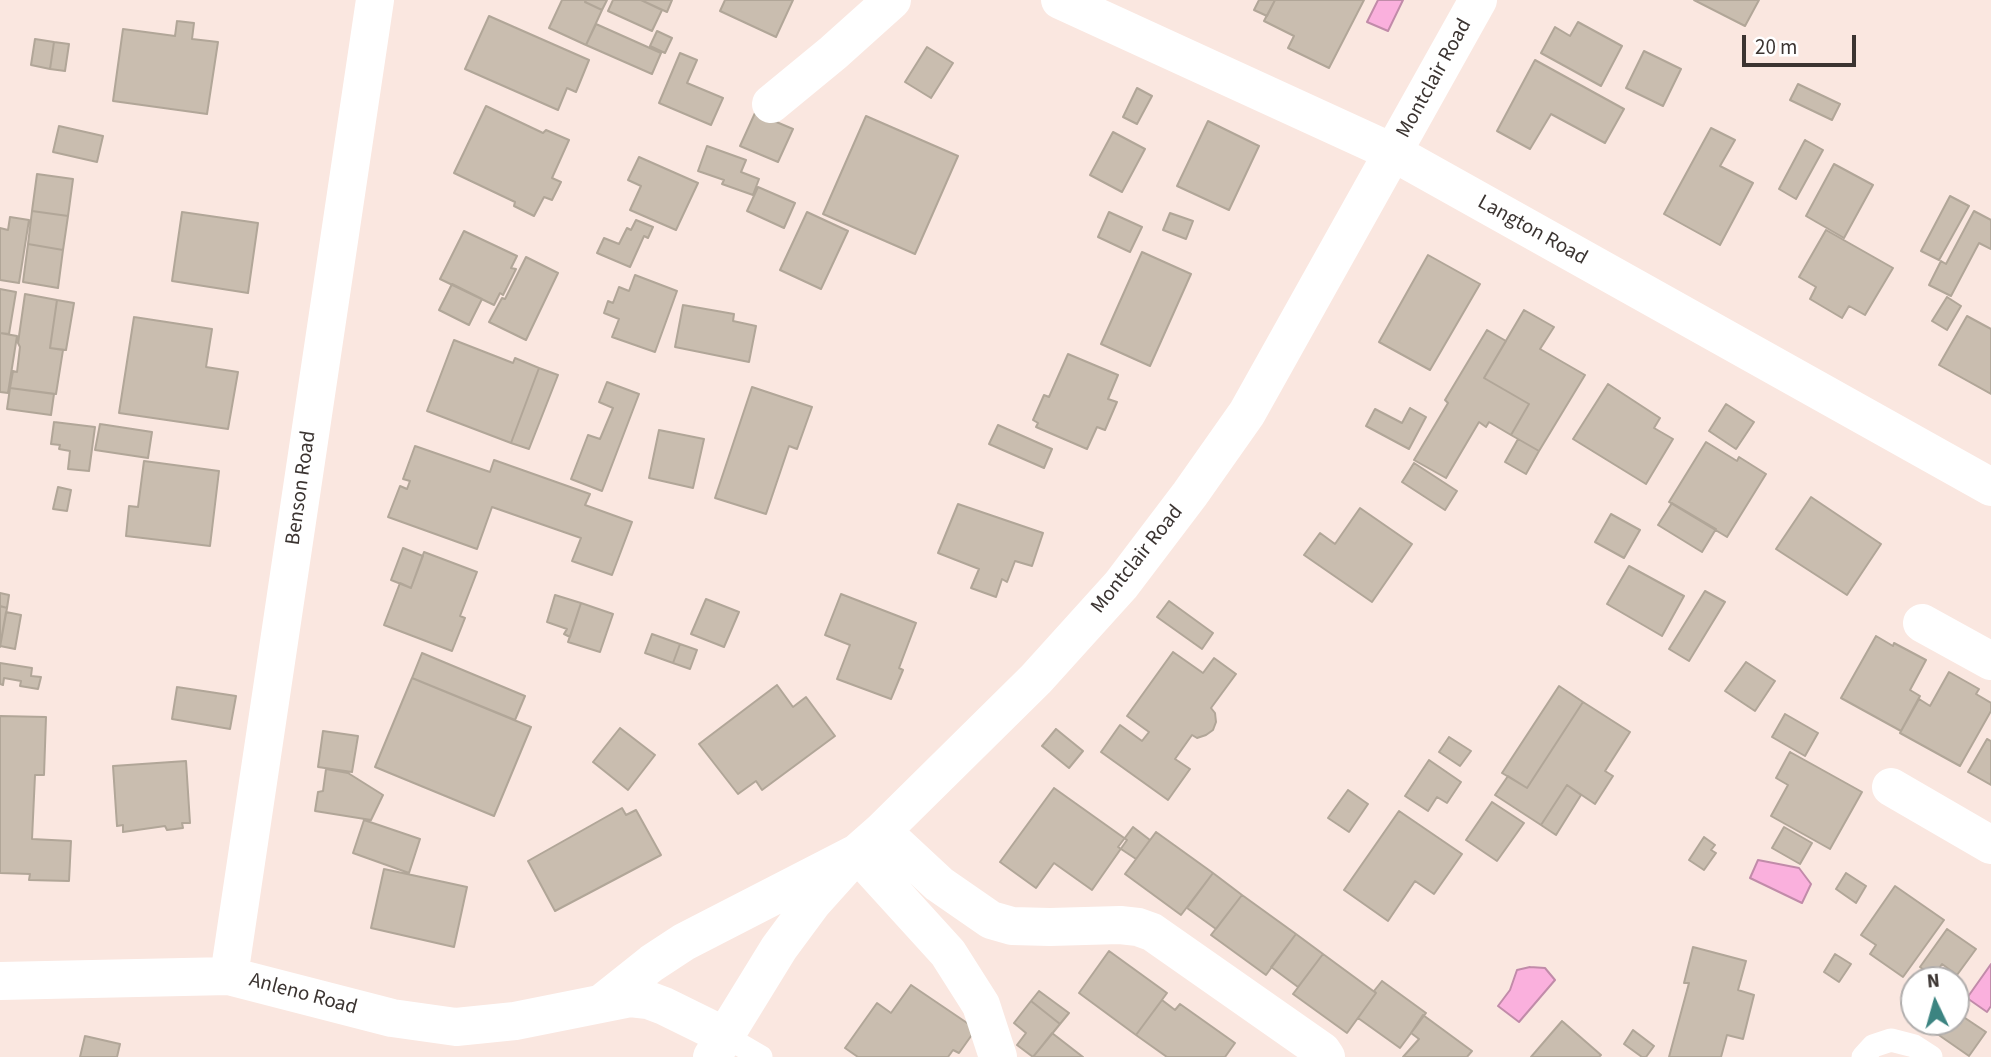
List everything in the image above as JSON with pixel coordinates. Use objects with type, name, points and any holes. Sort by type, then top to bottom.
[{"type":"street","name":"Benson Road","points":[[229,976],[375,0]]},
{"type":"street","points":[[771,104],[892,0]]},
{"type":"street","name":"Langton Road","points":[[1060,0],[1394,153],[1991,487]]},
{"type":"street","name":"Montclair Road","points":[[719,1046],[779,948],[813,902],[870,842],[1037,679],[1121,585],[1191,495],[1247,412],[1478,0]]},
{"type":"street","points":[[1922,623],[1991,661]]},
{"type":"street","points":[[1891,787],[1991,845]]},
{"type":"street","name":"Anleno Road","points":[[603,1002],[652,963],[684,942],[870,842]]},
{"type":"street","points":[[870,842],[981,1004],[998,1057]]},
{"type":"street","points":[[870,842],[939,884],[990,920],[1012,926],[1120,925],[1152,932],[1322,1051],[1326,1057]]},
{"type":"street","name":"Anleno Road","points":[[0,981],[229,976],[392,1018],[456,1027],[515,1021],[630,998],[648,1000],[664,1006],[719,1046]]},
{"type":"lane","points":[[1863,1057],[1873,1046],[1891,1040],[1914,1046],[1931,1057]]},
{"type":"lane","points":[[719,1046],[761,1057]]},
{"type":"shaded area","points":[[1378,0],[1403,0],[1388,31],[1367,22]]},
{"type":"shaded area","points":[[1758,860],[1799,868],[1811,884],[1802,903],[1750,878]]},
{"type":"shaded area","points":[[1991,964],[1991,1006],[1987,1012],[1970,1000],[1970,994]]},
{"type":"shaded area","points":[[1545,968],[1555,980],[1519,1022],[1498,1006],[1510,990],[1517,970]]},
{"type":"building","points":[[562,0],[586,0],[585,2],[602,10],[586,45],[549,28]]},
{"type":"building","points":[[607,0],[602,10],[585,2]]},
{"type":"building","points":[[613,0],[641,0],[662,10],[652,31],[608,11]]},
{"type":"building","points":[[641,0],[672,0],[667,12]]},
{"type":"building","points":[[725,0],[793,0],[776,37],[720,11]]},
{"type":"building","points":[[1259,0],[1275,0],[1267,16],[1254,10]]},
{"type":"building","points":[[1275,0],[1364,0],[1329,68],[1288,48],[1294,36],[1264,21]]},
{"type":"building","points":[[1694,0],[1759,0],[1745,26]]},
{"type":"building","points":[[489,16],[589,60],[576,92],[567,88],[558,110],[465,69]]},
{"type":"building","points":[[177,21],[194,23],[192,39],[218,42],[207,114],[113,101],[123,29],[175,36]]},
{"type":"building","points":[[1578,22],[1622,46],[1601,86],[1541,53],[1555,27],[1570,36]]},
{"type":"building","points":[[596,24],[661,53],[652,74],[586,45]]},
{"type":"building","points":[[657,31],[672,38],[665,53],[650,46]]},
{"type":"building","points":[[35,39],[54,42],[50,69],[31,65]]},
{"type":"building","points":[[54,42],[69,44],[65,71],[50,69]]},
{"type":"building","points":[[927,47],[953,63],[931,98],[905,82]]},
{"type":"building","points":[[1644,51],[1681,69],[1663,106],[1626,88]]},
{"type":"building","points":[[680,53],[697,60],[687,83],[723,98],[711,125],[659,103]]},
{"type":"building","points":[[1535,60],[1624,109],[1605,143],[1551,114],[1530,149],[1497,131]]},
{"type":"building","points":[[1798,84],[1840,104],[1832,120],[1790,100]]},
{"type":"building","points":[[1137,88],[1152,96],[1137,124],[1123,117]]},
{"type":"building","points":[[486,106],[543,133],[546,130],[569,140],[552,178],[561,182],[552,200],[544,197],[534,216],[514,206],[515,202],[454,173]]},
{"type":"building","points":[[755,113],[793,129],[778,162],[740,146]]},
{"type":"building","points":[[866,116],[958,156],[915,254],[823,214]]},
{"type":"building","points":[[1208,121],[1259,146],[1229,210],[1177,186]]},
{"type":"building","points":[[59,126],[103,136],[97,162],[53,152]]},
{"type":"building","points":[[1711,128],[1735,140],[1720,166],[1753,183],[1720,245],[1664,214]]},
{"type":"building","points":[[1113,132],[1145,149],[1122,192],[1090,175]]},
{"type":"building","points":[[1805,140],[1823,150],[1796,199],[1779,189]]},
{"type":"building","points":[[707,146],[746,160],[741,172],[759,179],[753,195],[722,184],[724,180],[698,171]]},
{"type":"building","points":[[639,157],[698,183],[676,230],[630,210],[641,186],[628,180]]},
{"type":"building","points":[[1834,164],[1873,185],[1844,238],[1806,216]]},
{"type":"building","points":[[37,174],[73,179],[68,216],[32,211]]},
{"type":"building","points":[[758,187],[795,203],[784,228],[747,211]]},
{"type":"building","points":[[1950,196],[1969,206],[1939,260],[1921,251]]},
{"type":"building","points":[[32,211],[68,216],[63,250],[28,244]]},
{"type":"building","points":[[1974,211],[1991,220],[1991,249],[1979,243],[1951,296],[1929,285],[1941,261],[1946,264]]},
{"type":"building","points":[[182,212],[258,223],[248,293],[172,281]]},
{"type":"building","points":[[807,212],[848,231],[821,289],[780,270]]},
{"type":"building","points":[[1109,212],[1142,227],[1130,252],[1098,237]]},
{"type":"building","points":[[1170,213],[1193,221],[1186,239],[1163,230]]},
{"type":"building","points":[[10,217],[29,220],[19,283],[0,280],[0,228],[8,230]]},
{"type":"building","points":[[636,220],[653,227],[648,238],[644,236],[630,267],[597,253],[604,238],[619,244],[627,228],[631,230]]},
{"type":"building","points":[[1826,230],[1893,268],[1865,315],[1849,306],[1842,318],[1810,299],[1816,287],[1799,277]]},
{"type":"building","points":[[464,231],[517,256],[511,268],[516,269],[503,295],[500,293],[494,305],[440,279]]},
{"type":"building","points":[[28,244],[63,250],[58,288],[23,282]]},
{"type":"building","points":[[1142,252],[1191,274],[1150,366],[1101,344]]},
{"type":"building","points":[[1428,255],[1480,284],[1430,370],[1379,342]]},
{"type":"building","points":[[526,257],[558,273],[526,340],[489,322],[502,298],[505,299]]},
{"type":"building","points":[[635,275],[677,291],[655,352],[612,337],[619,319],[604,313],[608,301],[613,303],[619,287],[629,291]]},
{"type":"building","points":[[452,284],[482,299],[469,325],[439,310]]},
{"type":"building","points":[[0,289],[16,292],[9,334],[0,333]]},
{"type":"building","points":[[25,294],[57,300],[50,348],[63,350],[56,394],[10,388],[13,371],[17,372]]},
{"type":"building","points":[[1947,297],[1961,306],[1947,330],[1932,321]]},
{"type":"building","points":[[57,300],[74,303],[66,350],[50,348]]},
{"type":"building","points":[[683,305],[734,314],[733,321],[756,326],[749,362],[675,347]]},
{"type":"building","points":[[1524,310],[1554,327],[1540,349],[1585,375],[1539,451],[1511,435],[1529,404],[1484,378]]},
{"type":"building","points":[[1967,316],[1991,329],[1991,394],[1939,365]]},
{"type":"building","points":[[134,317],[212,329],[206,367],[238,372],[228,429],[119,413]]},
{"type":"building","points":[[1487,330],[1506,341],[1484,378],[1529,404],[1511,435],[1489,422],[1486,427],[1479,422],[1446,478],[1414,460],[1448,403],[1445,400]]},
{"type":"building","points":[[0,333],[17,336],[8,393],[0,392]]},
{"type":"building","points":[[454,340],[513,363],[515,358],[539,368],[511,443],[427,411]]},
{"type":"building","points":[[1068,354],[1118,375],[1108,399],[1117,402],[1105,430],[1097,427],[1087,449],[1036,427],[1038,423],[1033,420],[1044,395],[1049,397]]},
{"type":"building","points":[[539,368],[558,375],[529,449],[511,443]]},
{"type":"building","points":[[607,382],[639,394],[602,491],[571,479],[588,435],[600,439],[613,408],[599,402]]},
{"type":"building","points":[[1608,384],[1660,418],[1654,428],[1673,439],[1646,484],[1573,439]]},
{"type":"building","points":[[752,387],[812,407],[797,449],[789,446],[766,514],[715,498]]},
{"type":"building","points":[[10,388],[54,394],[51,415],[7,409]]},
{"type":"building","points":[[1726,404],[1754,422],[1736,449],[1709,431]]},
{"type":"building","points":[[1410,408],[1426,417],[1409,449],[1366,426],[1375,409],[1402,423]]},
{"type":"building","points":[[54,422],[95,427],[89,471],[68,469],[70,451],[59,449],[60,445],[51,444]]},
{"type":"building","points":[[100,424],[152,432],[148,458],[95,450]]},
{"type":"building","points":[[998,425],[1052,449],[1044,468],[989,444]]},
{"type":"building","points":[[659,430],[704,439],[693,488],[649,478]]},
{"type":"building","points":[[1518,439],[1539,451],[1526,474],[1505,462]]},
{"type":"building","points":[[1706,442],[1737,461],[1739,457],[1766,474],[1727,537],[1669,502]]},
{"type":"building","points":[[415,446],[490,472],[494,460],[590,494],[585,505],[632,522],[612,575],[572,561],[581,538],[492,507],[477,549],[388,517],[400,486],[407,489],[410,481],[403,479]]},
{"type":"building","points":[[144,461],[219,471],[210,546],[126,536],[129,506],[138,507]]},
{"type":"building","points":[[1414,463],[1457,491],[1445,510],[1402,482]]},
{"type":"building","points":[[58,487],[71,490],[67,511],[53,509]]},
{"type":"building","points":[[1811,497],[1881,544],[1847,595],[1776,549]]},
{"type":"building","points":[[1672,503],[1716,529],[1702,552],[1658,525]]},
{"type":"building","points":[[958,504],[1043,533],[1032,566],[1015,561],[1007,582],[1002,579],[996,597],[971,588],[979,569],[938,553]]},
{"type":"building","points":[[1360,508],[1412,544],[1372,602],[1304,555],[1320,533],[1335,544]]},
{"type":"building","points":[[1611,514],[1640,530],[1624,558],[1595,542]]},
{"type":"building","points":[[403,548],[423,556],[411,588],[391,580]]},
{"type":"building","points":[[424,552],[477,572],[460,616],[465,618],[452,651],[384,625],[400,583],[411,588]]},
{"type":"building","points":[[1629,566],[1684,596],[1662,636],[1607,604]]},
{"type":"building","points":[[1705,591],[1725,602],[1689,661],[1669,649]]},
{"type":"building","points":[[0,593],[9,595],[7,608],[0,606]]},
{"type":"building","points":[[841,594],[916,623],[899,668],[903,670],[891,699],[837,679],[850,645],[825,635]]},
{"type":"building","points":[[555,595],[581,603],[570,637],[564,634],[567,629],[547,622]]},
{"type":"building","points":[[706,599],[739,612],[724,647],[691,634]]},
{"type":"building","points":[[1169,601],[1213,633],[1202,649],[1157,617]]},
{"type":"building","points":[[581,603],[613,614],[600,652],[568,642]]},
{"type":"building","points":[[0,606],[7,608],[0,647]]},
{"type":"building","points":[[6,612],[21,615],[15,649],[0,646]]},
{"type":"building","points":[[652,634],[680,644],[673,663],[645,653]]},
{"type":"building","points":[[1876,636],[1926,660],[1910,690],[1920,696],[1901,731],[1841,698]]},
{"type":"building","points":[[680,644],[697,650],[690,669],[673,663]]},
{"type":"building","points":[[1173,652],[1203,673],[1214,658],[1236,674],[1211,708],[1216,722],[1213,730],[1197,738],[1192,735],[1175,759],[1190,769],[1168,800],[1101,752],[1120,725],[1142,741],[1149,732],[1127,716]]},
{"type":"building","points":[[422,653],[525,696],[515,720],[412,678]]},
{"type":"building","points":[[1746,662],[1775,681],[1755,711],[1725,691]]},
{"type":"building","points":[[0,663],[32,668],[31,676],[41,677],[38,689],[20,686],[21,681],[4,678],[3,685],[0,684]]},
{"type":"building","points":[[1949,672],[1979,689],[1976,694],[1991,703],[1991,711],[1960,766],[1900,733],[1919,699],[1930,706]]},
{"type":"building","points":[[412,678],[531,727],[494,816],[375,767]]},
{"type":"building","points":[[777,685],[793,707],[806,697],[835,736],[762,790],[756,781],[738,794],[699,744]]},
{"type":"building","points":[[1559,686],[1583,702],[1527,788],[1502,773]]},
{"type":"building","points":[[177,687],[236,696],[230,729],[172,719]]},
{"type":"building","points":[[1583,702],[1630,732],[1605,771],[1613,776],[1595,804],[1567,785],[1541,825],[1495,795],[1508,776],[1527,788]]},
{"type":"building","points":[[1785,714],[1818,733],[1805,756],[1772,737]]},
{"type":"building","points":[[0,716],[46,717],[44,775],[35,775],[32,839],[71,841],[69,881],[29,880],[30,874],[0,873]]},
{"type":"building","points":[[620,728],[655,755],[628,790],[593,762]]},
{"type":"building","points":[[1056,729],[1083,751],[1069,768],[1042,746]]},
{"type":"building","points":[[323,731],[358,736],[352,772],[318,767]]},
{"type":"building","points":[[1449,737],[1471,751],[1460,766],[1439,752]]},
{"type":"building","points":[[1987,739],[1991,741],[1991,785],[1968,772]]},
{"type":"building","points":[[1790,752],[1862,792],[1830,849],[1771,816],[1788,785],[1776,778]]},
{"type":"building","points":[[1429,760],[1461,782],[1447,803],[1437,797],[1428,811],[1405,796]]},
{"type":"building","points":[[186,761],[190,823],[182,823],[183,828],[167,830],[165,826],[123,832],[123,825],[117,826],[113,766]]},
{"type":"building","points":[[326,769],[348,773],[383,795],[371,820],[315,811],[318,792],[323,791]]},
{"type":"building","points":[[1567,785],[1581,795],[1556,835],[1541,825]]},
{"type":"building","points":[[1054,788],[1127,840],[1092,890],[1054,863],[1036,888],[1000,862]]},
{"type":"building","points":[[1348,790],[1368,804],[1349,832],[1328,818]]},
{"type":"building","points":[[1492,802],[1524,823],[1497,861],[1466,840]]},
{"type":"building","points":[[622,808],[626,815],[636,810],[661,855],[555,911],[528,861]]},
{"type":"building","points":[[1399,811],[1462,854],[1434,894],[1415,881],[1388,921],[1344,890]]},
{"type":"building","points":[[364,820],[420,839],[409,873],[353,853]]},
{"type":"building","points":[[1133,827],[1150,840],[1136,859],[1118,847]]},
{"type":"building","points":[[1784,827],[1812,843],[1800,864],[1772,848]]},
{"type":"building","points":[[1156,832],[1213,873],[1181,915],[1125,874]]},
{"type":"building","points":[[1704,837],[1715,845],[1711,850],[1716,853],[1704,870],[1689,860]]},
{"type":"building","points":[[384,869],[467,887],[454,947],[371,928]]},
{"type":"building","points":[[1213,873],[1242,895],[1216,929],[1187,908]]},
{"type":"building","points":[[1846,873],[1866,886],[1856,903],[1836,889]]},
{"type":"building","points":[[1895,886],[1944,920],[1911,966],[1900,966],[1900,975],[1870,954],[1876,945],[1861,935]]},
{"type":"building","points":[[1242,895],[1296,934],[1266,975],[1211,935]]},
{"type":"building","points":[[1947,929],[1976,949],[1964,966],[1921,966]]},
{"type":"building","points":[[1296,934],[1323,954],[1298,987],[1271,967]]},
{"type":"building","points":[[1693,947],[1746,961],[1738,990],[1754,995],[1743,1039],[1727,1035],[1721,1057],[1669,1057],[1689,983],[1684,983]]},
{"type":"building","points":[[1109,951],[1167,993],[1136,1035],[1079,993]]},
{"type":"building","points":[[1323,954],[1376,993],[1347,1033],[1293,994]]},
{"type":"building","points":[[1835,954],[1851,964],[1839,982],[1824,972]]},
{"type":"building","points":[[1382,981],[1426,1013],[1400,1048],[1358,1018]]},
{"type":"building","points":[[911,985],[976,1029],[959,1053],[953,1050],[948,1057],[858,1057],[845,1048],[877,1003],[891,1013]]},
{"type":"building","points":[[1039,991],[1069,1013],[1060,1024],[1031,1001]]},
{"type":"building","points":[[1162,1000],[1175,1010],[1180,1004],[1235,1043],[1225,1057],[1167,1057],[1136,1035]]},
{"type":"building","points":[[1031,1001],[1060,1024],[1033,1057],[1017,1045],[1026,1033],[1014,1023]]},
{"type":"building","points":[[1423,1015],[1472,1051],[1467,1057],[1403,1057],[1419,1039],[1411,1033]]},
{"type":"building","points":[[1562,1021],[1601,1055],[1531,1057]]},
{"type":"building","points":[[1970,1021],[1986,1032],[1969,1056],[1940,1036],[1970,1036]]},
{"type":"building","points":[[1633,1030],[1654,1046],[1646,1057],[1624,1044]]},
{"type":"building","points":[[1052,1033],[1083,1057],[1033,1057]]},
{"type":"building","points":[[85,1036],[120,1044],[117,1057],[80,1057]]}]
